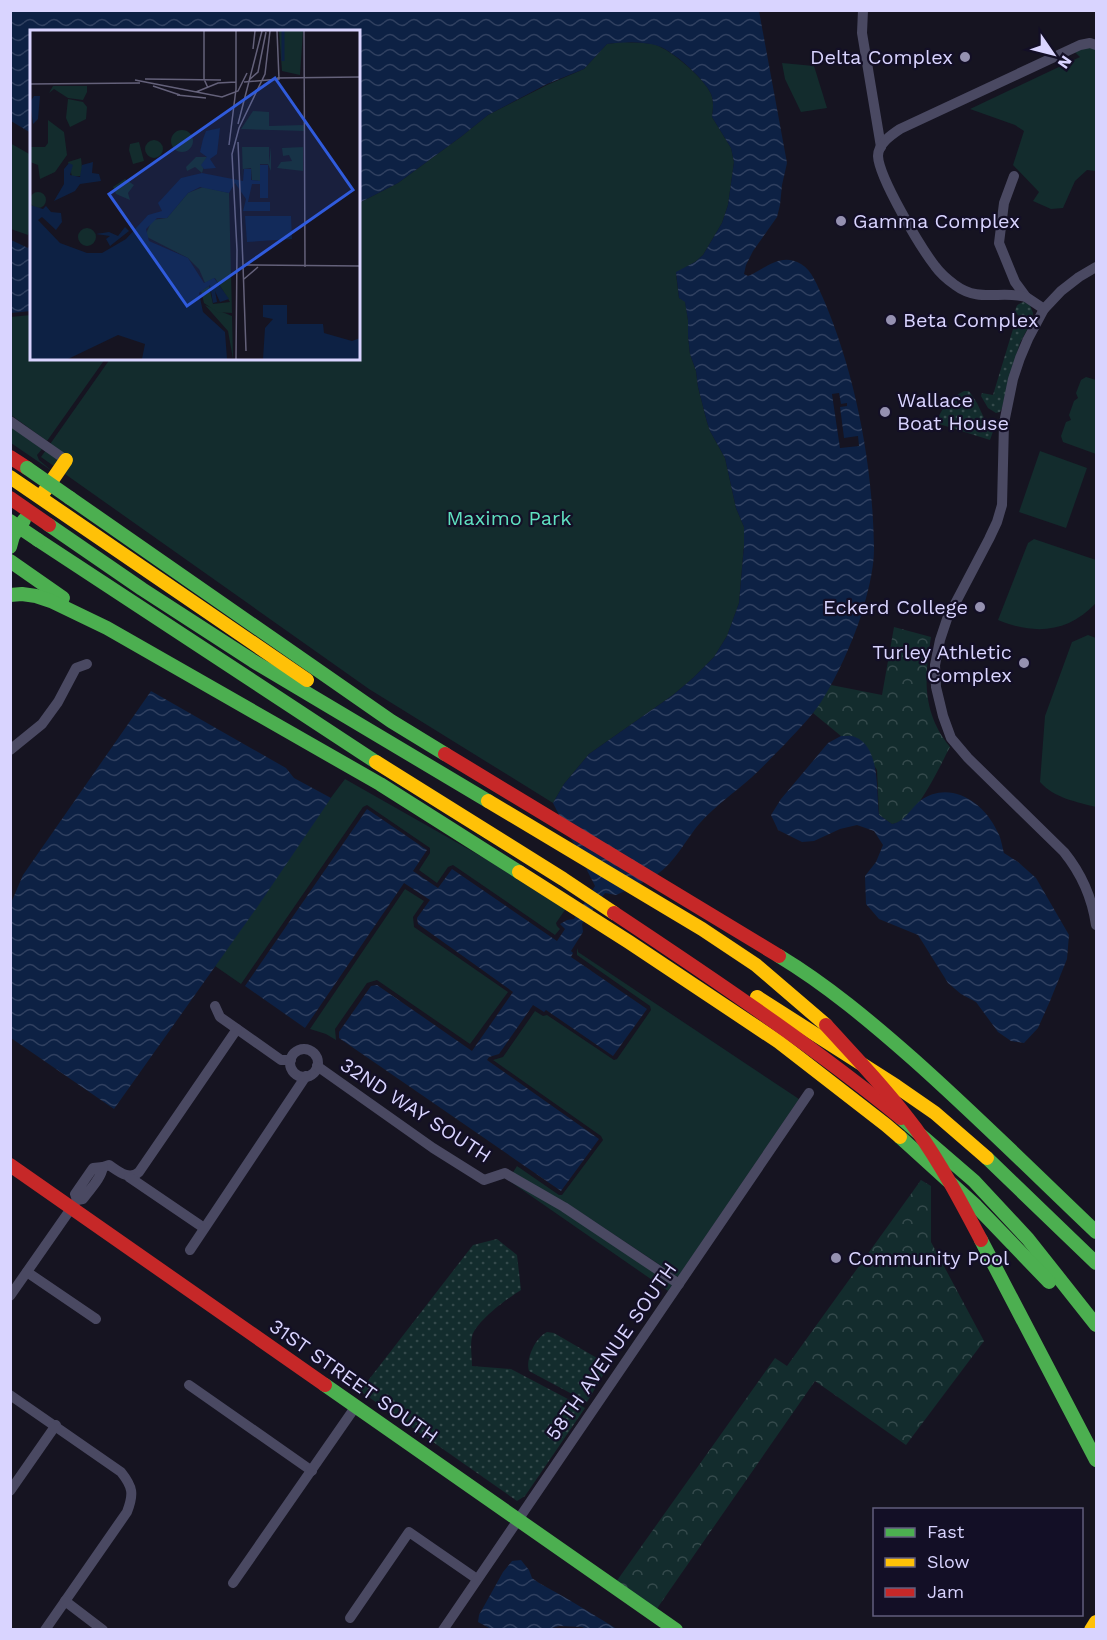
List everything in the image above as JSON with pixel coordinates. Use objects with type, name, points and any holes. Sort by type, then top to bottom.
[{"type":"main road","points":[[10,457],[391,721],[791,963],[865,1019],[944,1088],[1096,1232]]},
{"type":"main road","points":[[11,540],[66,460]]},
{"type":"main road","points":[[10,477],[336,700],[356,722]]},
{"type":"main road","points":[[10,498],[142,589],[253,661],[663,904],[756,965],[797,999],[826,1025],[878,1080],[907,1116],[942,1168],[1096,1460]]},
{"type":"main road","points":[[10,521],[375,761],[638,929],[855,1081],[974,1181],[1028,1239],[1095,1323]]},
{"type":"main road","points":[[10,561],[107,628]]},
{"type":"main road","points":[[10,595],[29,595],[51,601],[107,628],[380,784],[554,893],[779,1042],[886,1125],[976,1206],[1054,1287],[1095,1323]]},
{"type":"main road","points":[[653,939],[685,952],[896,1086],[934,1113],[980,1151],[1096,1263]]},
{"type":"main road","name":"31ST STREET SOUTH","points":[[10,1165],[74,1204],[356,1406],[676,1629]]},
{"type":"main road","points":[[1091,1629],[1096,1622]]},
{"type":"street","points":[[863,10],[862,33],[881,147]]},
{"type":"street","points":[[1022,295],[972,294],[956,286],[936,267],[921,245],[881,172],[878,155],[889,136],[943,108],[1080,45],[1090,43],[1096,45]]},
{"type":"street","points":[[1014,177],[1004,203],[999,243],[1022,295],[1044,309]]},
{"type":"street","points":[[1096,267],[1061,291],[1044,309],[1028,339],[1013,379],[1004,423],[1002,505],[989,539],[947,619],[935,665],[936,687],[942,716],[951,738],[968,758],[1064,852],[1077,868],[1089,894],[1096,925]]},
{"type":"street","points":[[10,421],[66,460]]},
{"type":"street","points":[[10,750],[42,724],[58,702],[76,668],[87,664]]},
{"type":"street","points":[[215,1006],[220,1017],[281,1060],[291,1060],[292,1070],[296,1074],[306,1076]]},
{"type":"street","points":[[129,1177],[139,1172],[237,1029]]},
{"type":"street","name":"32ND WAY SOUTH","points":[[190,1250],[306,1076],[311,1074],[317,1066],[316,1056],[307,1050],[297,1051],[291,1060]]},
{"type":"street","name":"32ND WAY SOUTH","points":[[317,1066],[433,1148],[484,1180],[505,1173],[564,1206],[679,1284]]},
{"type":"street","name":"58TH AVENUE SOUTH","points":[[443,1629],[809,1094]]},
{"type":"street","points":[[10,1296],[74,1204],[83,1199],[102,1174],[102,1167],[109,1165],[204,1228]]},
{"type":"street","points":[[27,1272],[96,1320]]},
{"type":"street","points":[[189,1385],[312,1471]]},
{"type":"street","points":[[10,1395],[121,1472],[130,1484],[132,1498],[128,1512],[45,1629]]},
{"type":"street","points":[[233,1583],[356,1406]]},
{"type":"street","points":[[10,1491],[56,1425]]},
{"type":"street","points":[[350,1618],[408,1532],[477,1579]]},
{"type":"street","points":[[65,1601],[103,1629]]},
{"type":"green space","name":"Maximo Park","points":[[623,42],[656,45],[687,66],[708,88],[712,97],[712,117],[731,148],[734,162],[728,205],[722,223],[703,255],[676,273],[679,298],[685,301],[690,354],[696,371],[698,387],[710,431],[725,458],[736,508],[744,527],[744,545],[739,603],[727,636],[714,657],[673,695],[589,754],[564,784],[553,803],[369,689],[41,457],[109,360],[360,360],[360,202],[398,183],[488,115],[584,69],[607,44]]},
{"type":"green space","points":[[1096,48],[1096,171],[1087,170],[1075,181],[1063,208],[1051,209],[1033,201],[1039,192],[1013,165],[1024,131],[1015,125],[970,109],[1080,57],[1074,51]]},
{"type":"green space","points":[[782,63],[814,66],[827,108],[801,112],[785,79]]},
{"type":"green space","points":[[10,143],[30,154],[28,235],[11,229]]},
{"type":"green space","points":[[1024,302],[1030,305],[1033,313],[1032,320],[1020,343],[1002,408],[996,413],[988,408],[981,396],[982,393],[993,395],[1013,329],[1020,317],[1015,312],[1016,308],[1018,304]]},
{"type":"green space","points":[[30,315],[30,360],[104,360],[47,441],[11,415],[10,317]]},
{"type":"green space","points":[[1086,377],[1096,380],[1096,454],[1063,442],[1061,436],[1066,422],[1071,420],[1069,415],[1074,401],[1078,398],[1076,393],[1081,380]]},
{"type":"green space","points":[[964,391],[969,391],[984,418],[996,423],[990,440],[936,423],[947,404]]},
{"type":"green space","points":[[10,426],[42,449],[37,455],[39,460],[52,471],[11,443]]},
{"type":"green space","points":[[1040,451],[1087,468],[1066,528],[1019,512]]},
{"type":"green space","points":[[1034,539],[1096,560],[1096,603],[1085,613],[1062,626],[1025,628],[998,620],[1028,543]]},
{"type":"green space","points":[[894,627],[931,637],[927,667],[927,695],[934,721],[950,747],[918,804],[901,821],[892,824],[879,815],[877,770],[855,737],[841,736],[813,713],[831,685],[882,695]]},
{"type":"green space","points":[[1088,635],[1096,638],[1096,807],[1059,796],[1040,782],[1045,716],[1072,642]]},
{"type":"green space","points":[[345,779],[567,907],[556,923],[560,929],[555,935],[453,865],[448,867],[437,883],[419,870],[430,853],[430,848],[367,805],[363,807],[241,984],[215,966]]},
{"type":"green space","points":[[405,889],[424,901],[413,917],[414,927],[508,992],[470,1044],[377,980],[367,983],[335,1029],[336,1040],[310,1029]]},
{"type":"green space","points":[[578,948],[578,952],[799,1099],[678,1277],[562,1200],[672,1285],[668,1291],[508,1180],[517,1166],[562,1195],[603,1140],[601,1136],[493,1060],[503,1057],[535,1011],[543,1016],[547,1015],[614,1060],[617,1059],[651,1010],[650,1006],[577,955]]},
{"type":"green space","points":[[921,1180],[931,1186],[931,1242],[984,1341],[906,1445],[815,1381],[656,1610],[616,1582],[775,1358],[787,1366]]},
{"type":"green space","points":[[497,1239],[517,1255],[521,1290],[493,1311],[474,1331],[471,1344],[472,1366],[511,1369],[585,1408],[525,1496],[517,1501],[360,1391],[473,1245]]},
{"type":"green space","points":[[547,1332],[554,1333],[609,1365],[587,1402],[529,1371],[532,1349]]},
{"type":"water","points":[[11,11],[759,11],[787,163],[777,217],[753,251],[744,274],[748,276],[780,260],[794,261],[808,270],[823,298],[845,358],[860,421],[870,486],[874,557],[861,616],[848,649],[827,692],[809,718],[755,774],[706,817],[663,870],[647,881],[616,895],[605,893],[582,924],[583,932],[571,951],[573,953],[571,957],[647,1009],[613,1056],[546,1010],[544,1012],[533,1005],[499,1054],[487,1060],[599,1139],[561,1191],[339,1038],[339,1032],[371,986],[377,985],[472,1051],[513,992],[418,924],[417,918],[430,900],[404,883],[305,1028],[245,986],[367,809],[427,850],[413,871],[438,888],[452,869],[557,941],[565,929],[560,924],[574,919],[595,886],[553,803],[564,784],[589,754],[673,695],[693,678],[714,657],[727,636],[739,603],[744,527],[736,508],[725,458],[707,422],[690,354],[685,302],[679,298],[676,272],[703,255],[722,223],[728,205],[734,162],[731,148],[712,117],[711,94],[695,73],[661,47],[637,42],[607,44],[584,69],[547,84],[488,115],[398,183],[360,202],[360,30],[30,30],[30,132],[11,121]]},
{"type":"water","points":[[11,240],[28,248],[30,245],[30,311],[11,313]]},
{"type":"water","points":[[151,691],[286,768],[294,778],[331,798],[258,906],[114,1109],[11,1038],[11,903],[23,875]]},
{"type":"water","points":[[841,736],[855,737],[869,750],[876,771],[879,815],[892,824],[897,823],[920,801],[931,795],[942,792],[965,797],[975,803],[991,820],[1000,836],[1004,853],[1036,878],[1069,935],[1067,959],[1050,1001],[1038,1028],[1024,1043],[1011,1041],[998,1032],[976,1002],[961,994],[948,983],[918,935],[879,919],[866,904],[865,876],[876,862],[883,845],[874,831],[857,825],[840,829],[814,841],[802,842],[778,830],[771,815],[781,799],[828,743]]},
{"type":"water","points":[[521,1560],[532,1578],[617,1629],[559,1626],[545,1630],[491,1629],[478,1622],[479,1615],[503,1572],[512,1561]]},
{"type":"pier","points":[[839,393],[841,404],[847,403],[847,406],[840,407],[844,438],[858,436],[859,446],[840,448],[832,394]]},
{"type":"traffic: fast","points":[[27,468],[70,498]]},
{"type":"traffic: fast","points":[[70,498],[391,721],[445,754]]},
{"type":"traffic: fast","points":[[10,547],[13,536],[24,520]]},
{"type":"traffic: fast","points":[[10,521],[38,540]]},
{"type":"traffic: fast","points":[[49,525],[253,661],[488,801]]},
{"type":"traffic: fast","points":[[38,540],[376,762]]},
{"type":"traffic: fast","points":[[10,561],[63,598]]},
{"type":"traffic: fast","points":[[10,595],[36,596],[51,601],[107,628],[380,784],[519,872]]},
{"type":"traffic: fast","points":[[779,956],[831,992],[897,1045],[1096,1232]]},
{"type":"traffic: fast","points":[[901,1118],[974,1181],[1028,1239],[1096,1325]]},
{"type":"traffic: fast","points":[[900,1137],[976,1206],[1049,1282]]},
{"type":"traffic: fast","points":[[987,1158],[1096,1263]]},
{"type":"traffic: fast","points":[[981,1240],[1096,1460]]},
{"type":"traffic: fast","points":[[325,1385],[676,1630]]},
{"type":"traffic: slow","points":[[44,492],[66,460]]},
{"type":"traffic: slow","points":[[10,477],[307,680]]},
{"type":"traffic: slow","points":[[376,762],[614,913]]},
{"type":"traffic: slow","points":[[488,801],[702,929],[756,965],[826,1025]]},
{"type":"traffic: slow","points":[[519,872],[779,1042],[900,1137]]},
{"type":"traffic: slow","points":[[757,997],[935,1113],[987,1158]]},
{"type":"traffic: slow","points":[[1091,1630],[1096,1622]]},
{"type":"traffic: jam","points":[[10,457],[27,468]]},
{"type":"traffic: jam","points":[[10,498],[49,525]]},
{"type":"traffic: jam","points":[[445,754],[779,956]]},
{"type":"traffic: jam","points":[[614,913],[796,1038],[901,1118]]},
{"type":"traffic: jam","points":[[826,1025],[906,1115],[942,1169],[981,1240]]},
{"type":"traffic: jam","points":[[10,1165],[325,1385]]},
{"type":"place","name":"Delta Complex","points":[[965,57]]},
{"type":"place","name":"Gamma Complex","points":[[841,221]]},
{"type":"place","name":"Beta Complex","points":[[891,320]]},
{"type":"place","name":"Wallace Boat House","points":[[885,412]]},
{"type":"place","name":"Eckerd College","points":[[980,607]]},
{"type":"place","name":"Turley Athletic Complex","points":[[1024,663]]},
{"type":"place","name":"Community Pool","points":[[836,1258]]}]
